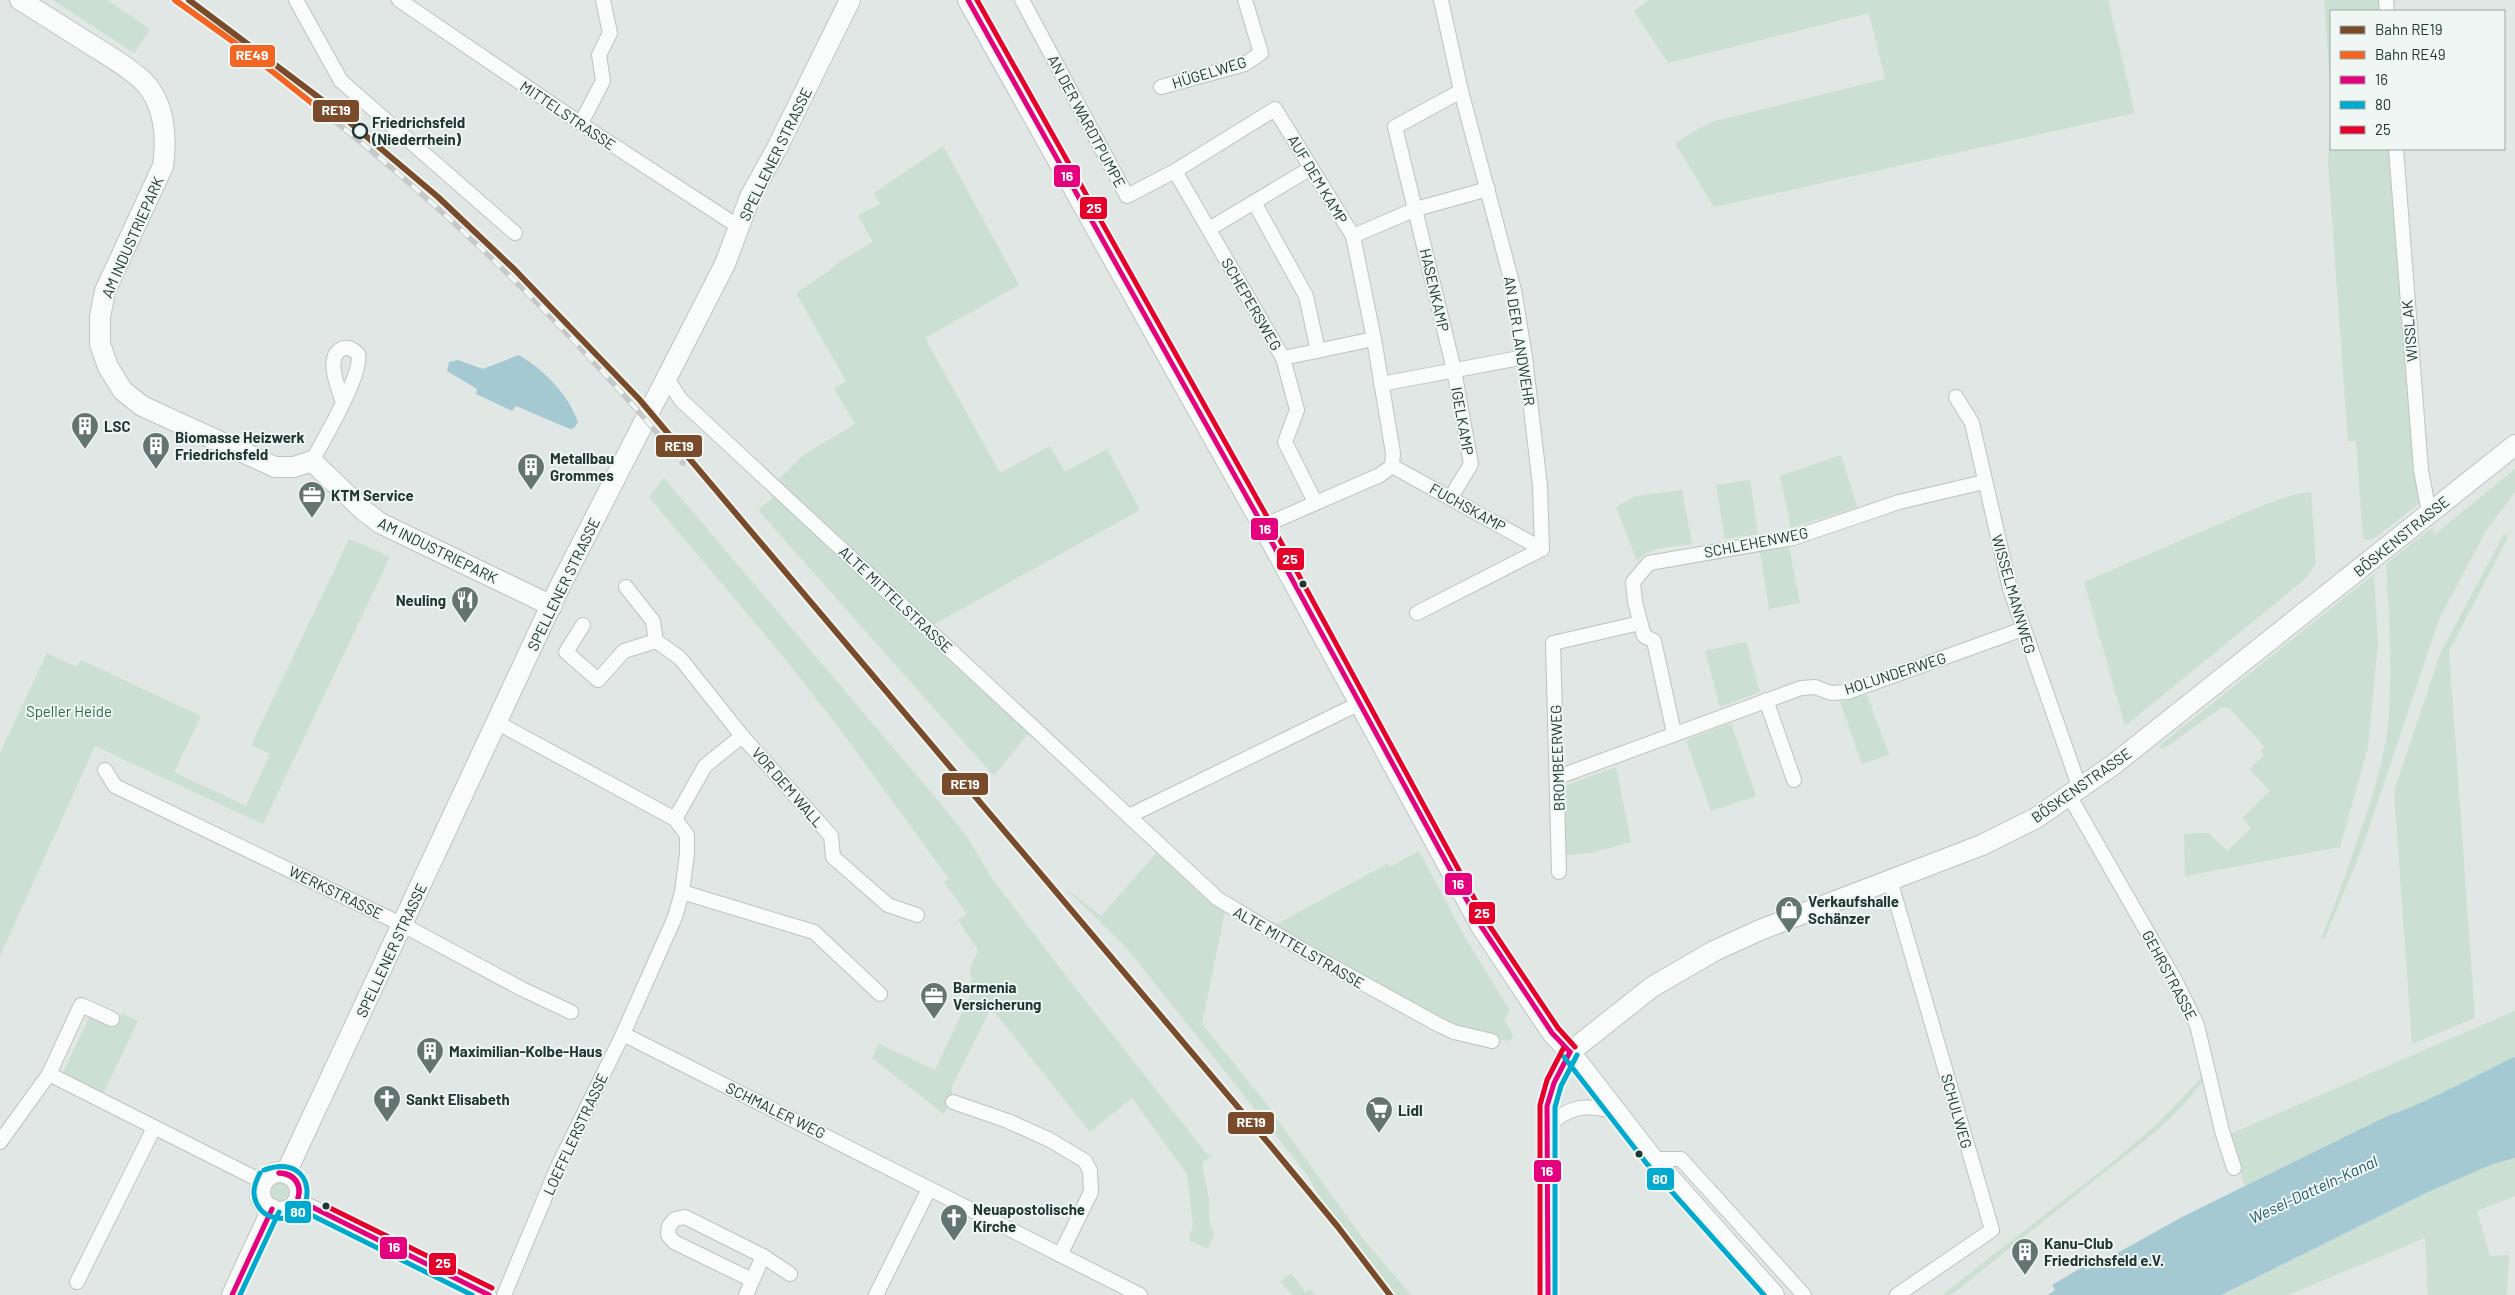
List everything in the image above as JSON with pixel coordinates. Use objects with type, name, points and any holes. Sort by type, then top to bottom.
[{"type":"main road","name":"AM INDUSTRIEPARK","points":[[20,0],[127,68],[146,83],[156,102],[164,125],[166,148],[163,166],[105,291],[100,317],[100,344],[108,367],[123,391],[142,406],[275,467],[294,467],[312,461],[363,510],[380,523],[552,606]]},
{"type":"main road","name":"SPELLENER STRASSE","points":[[286,1173],[404,924],[496,722],[552,606],[725,264],[756,184],[781,141],[850,0]]},
{"type":"main road","points":[[968,0],[1263,526],[1481,926],[1552,1033],[1570,1052],[1653,1159],[1774,1295]]},
{"type":"main road","name":"BÖSKENSTRASSE","points":[[1570,1052],[1652,988],[1714,951],[1760,930],[1982,845],[2036,818],[2075,793],[2515,445]]},
{"type":"main road","points":[[273,1173],[286,1173],[298,1184],[300,1189],[298,1200],[290,1209],[278,1211],[266,1206],[261,1194],[263,1182],[273,1173]]},
{"type":"main road","points":[[232,1295],[272,1209]]},
{"type":"street","points":[[296,0],[341,81],[516,233]]},
{"type":"street","name":"MITTELSTRASSE","points":[[399,0],[581,124],[739,227]]},
{"type":"street","points":[[581,124],[603,81],[599,55],[610,33],[603,0]]},
{"type":"street","name":"AN DER WARDTPUMPE","points":[[1022,0],[1127,196],[1175,170],[1275,109]]},
{"type":"street","name":"HÜGELWEG","points":[[1161,87],[1245,64],[1261,53],[1245,0]]},
{"type":"street","name":"AN DER LANDWEHR","points":[[1440,0],[1461,91],[1514,290],[1525,357],[1540,486],[1542,549]]},
{"type":"street","name":"HASENKAMP","points":[[1454,370],[1395,127],[1461,91]]},
{"type":"street","name":"AUF DEM KAMP","points":[[1275,109],[1353,236],[1374,339],[1393,452],[1392,466]]},
{"type":"street","name":"WISSLAK","points":[[2396,150],[2420,460],[2429,514]]},
{"type":"street","points":[[1209,229],[1311,168]]},
{"type":"street","name":"SCHEPERSWEG","points":[[1175,170],[1283,358],[1374,339]]},
{"type":"street","points":[[1353,236],[1416,209],[1488,189]]},
{"type":"street","points":[[1254,202],[1306,296],[1318,351]]},
{"type":"street","name":"IGELKAMP","points":[[1381,384],[1525,357]]},
{"type":"street","points":[[1283,358],[1297,410],[1285,442],[1315,502]]},
{"type":"street","name":"IGELKAMP","points":[[1451,497],[1471,464],[1454,370]]},
{"type":"street","name":"ALTE MITTELSTRASSE","points":[[667,380],[681,400],[1218,899],[1236,912],[1440,1025],[1454,1032],[1492,1041]]},
{"type":"street","name":"WISSELMANNWEG","points":[[1956,397],[1972,423],[2010,589],[2075,793]]},
{"type":"street","points":[[312,461],[343,403]]},
{"type":"street","points":[[1263,526],[1380,475],[1392,466]]},
{"type":"street","name":"FUCHSKAMP","points":[[1392,466],[1542,549]]},
{"type":"street","name":"SCHLEHENWEG","points":[[1674,733],[1654,640],[1644,636],[1635,602],[1633,582],[1649,562],[1793,538],[1899,502],[1984,482]]},
{"type":"street","points":[[1417,613],[1542,549]]},
{"type":"street","points":[[583,625],[566,652],[598,680],[624,651],[656,641],[652,621],[626,587]]},
{"type":"street","name":"BROMBEERWEG","points":[[1559,872],[1553,644],[1640,623]]},
{"type":"street","name":"HOLUNDERWEG","points":[[1558,777],[1801,688],[1815,687],[1831,693],[1848,692],[2023,629]]},
{"type":"street","name":"VOR DEM WALL","points":[[656,641],[680,658],[742,736],[831,836],[833,857],[888,905],[917,915]]},
{"type":"street","points":[[1766,700],[1794,780]]},
{"type":"street","points":[[1129,816],[1360,704]]},
{"type":"street","points":[[496,722],[676,820]]},
{"type":"street","name":"VOR DEM WALL","points":[[676,820],[705,766],[742,736]]},
{"type":"street","name":"WERKSTRASSE","points":[[106,770],[115,786],[404,924],[522,989],[572,1012]]},
{"type":"street","name":"GEHRSTRASSE","points":[[2075,793],[2197,1025],[2222,1131],[2234,1168]]},
{"type":"street","name":"LOEFFLERSTRASSE","points":[[504,1295],[558,1166],[623,1034],[675,917],[682,892],[687,854],[686,835],[676,820]]},
{"type":"street","name":"SCHULWEG","points":[[1890,880],[1992,1230],[1897,1295]]},
{"type":"street","points":[[682,892],[814,932],[880,994]]},
{"type":"street","points":[[0,1142],[49,1074],[80,1005],[112,1019]]},
{"type":"street","name":"SCHMALER WEG","points":[[623,1034],[855,1149],[929,1190],[1140,1295]]},
{"type":"street","points":[[1548,1295],[1547,1106],[1554,1083],[1570,1052]]},
{"type":"street","points":[[49,1074],[263,1182]]},
{"type":"street","points":[[953,1102],[1008,1121],[1050,1140],[1085,1161],[1090,1171],[1091,1192],[1060,1255]]},
{"type":"street","points":[[1546,1127],[1567,1111],[1580,1107],[1597,1107],[1618,1112]]},
{"type":"street","points":[[77,1282],[154,1128]]},
{"type":"street","points":[[1653,1159],[1681,1159],[1804,1295]]},
{"type":"street","points":[[876,1295],[929,1190]]},
{"type":"street","points":[[298,1200],[489,1295]]},
{"type":"street","points":[[752,1280],[674,1242],[668,1235],[669,1226],[675,1219],[685,1217],[764,1256],[790,1274]]},
{"type":"street","points":[[746,1295],[764,1256]]},
{"type":"green space","points":[[53,0],[107,0],[150,29],[134,53]]},
{"type":"green space","points":[[1649,0],[2108,0],[2135,113],[1714,207],[1675,143],[1711,122],[1885,79],[1869,13],[1668,63],[1634,11]]},
{"type":"green space","points":[[2324,0],[2384,0],[2385,10],[2330,10],[2330,84]]},
{"type":"green space","points":[[2330,130],[2330,150],[2395,150],[2421,502],[2372,540],[2363,539],[2356,441],[2348,441],[2328,163]]},
{"type":"green space","points":[[943,146],[1019,285],[925,338],[1000,473],[1050,446],[1065,472],[1107,449],[1140,510],[931,626],[778,480],[802,456],[855,424],[834,388],[846,381],[796,293],[839,262],[873,242],[858,215],[880,204],[874,193]]},
{"type":"green space","points":[[1841,455],[1857,507],[1791,528],[1780,476]]},
{"type":"green space","points":[[2515,469],[2515,492],[2487,529],[2439,619],[2364,843],[2325,938],[2321,938],[2367,813],[2380,769],[2386,739],[2390,664],[2386,564],[2433,527],[2434,535]]},
{"type":"green space","points":[[664,478],[935,797],[968,838],[991,877],[1066,976],[1207,1154],[1212,1155],[1202,1163],[1209,1199],[1209,1221],[1214,1235],[1208,1249],[1189,1240],[1193,1225],[1187,1174],[1132,1098],[1090,1132],[991,1008],[952,1086],[952,1098],[944,1114],[872,1058],[879,1044],[935,1070],[974,988],[970,982],[973,979],[970,967],[978,950],[958,920],[967,914],[944,882],[949,879],[839,728],[786,660],[649,497]]},
{"type":"green space","points":[[1750,480],[1758,534],[1725,539],[1716,485]]},
{"type":"green space","points":[[1682,490],[1692,544],[1648,552],[1637,561],[1616,507],[1636,496]]},
{"type":"green space","points":[[2311,492],[2316,564],[2305,579],[2125,726],[2084,582],[2266,504],[2296,494]]},
{"type":"green space","points":[[777,494],[1030,731],[994,776],[758,510]]},
{"type":"green space","points":[[2504,534],[2508,537],[2449,651],[2475,1018],[2412,1044],[2394,792],[2441,652]]},
{"type":"green space","name":"Speller Heide","points":[[349,539],[390,557],[263,824],[95,746],[0,956],[0,753],[47,653],[77,667],[81,660],[201,716],[174,772],[246,806],[270,754],[251,745]]},
{"type":"green space","points":[[1789,547],[1800,603],[1769,609],[1760,552]]},
{"type":"green space","points":[[2374,574],[2378,642],[2368,747],[2340,847],[2185,876],[2184,834],[2209,833],[2227,851],[2251,828],[2242,818],[2270,791],[2249,769],[2264,755],[2260,751],[2265,747],[2229,708],[2222,707],[2165,748],[2162,749],[2159,746]]},
{"type":"green space","points":[[1746,642],[1760,692],[1720,707],[1705,651]]},
{"type":"green space","points":[[1867,695],[1889,755],[1862,764],[1840,702]]},
{"type":"green space","points":[[1731,723],[1756,796],[1711,811],[1686,740]]},
{"type":"green space","points":[[1616,767],[1631,842],[1591,853],[1566,855],[1564,850],[1564,786]]},
{"type":"green space","points":[[1159,850],[1225,911],[1202,1024],[1262,1098],[1363,1239],[1411,1295],[1395,1295],[1320,1198],[1308,1176],[1126,947],[1063,886],[1101,916]]},
{"type":"green space","points":[[1419,851],[1463,934],[1510,1011],[1504,1019],[1513,1036],[1511,1040],[1507,1041],[1457,1029],[1401,1001],[1275,925],[1387,864],[1390,867]]},
{"type":"green space","points":[[2515,1011],[2515,1057],[2408,1109],[2385,1117],[2245,1186],[2230,1134]]},
{"type":"green space","points":[[122,1013],[138,1021],[102,1096],[61,1077],[89,1017],[114,1028]]},
{"type":"green space","points":[[2205,1074],[2206,1077],[2195,1092],[2153,1134],[1951,1295],[1942,1295],[2115,1160],[2158,1123]]},
{"type":"green space","points":[[2515,1158],[2515,1196],[2477,1211],[2490,1256],[2509,1255],[2507,1295],[2428,1295],[2425,1238],[2288,1295],[2221,1295],[2428,1192],[2493,1164]]},
{"type":"green space","points":[[281,1181],[288,1184],[291,1191],[288,1198],[281,1201],[274,1198],[271,1191],[274,1184]]},
{"type":"green space","points":[[1291,1273],[1305,1292],[1310,1289],[1315,1295],[1293,1295],[1280,1282]]},
{"type":"water","points":[[519,355],[546,375],[562,392],[578,422],[574,428],[570,429],[516,406],[512,411],[476,394],[477,389],[447,371],[449,362],[458,360],[483,369]]},
{"type":"water","name":"Wesel-Datteln-Kanal","points":[[2515,1057],[2515,1158],[2493,1164],[2428,1192],[2221,1295],[2048,1295],[2055,1290],[2052,1285],[2084,1266],[2087,1270],[2182,1217],[2385,1117],[2435,1096]]},
{"type":"railway","points":[[327,115],[469,236],[601,369],[683,463]]},
{"type":"rail line","name":"RE49","points":[[175,0],[249,53],[327,115]]},
{"type":"rail line","name":"RE19","points":[[189,0],[334,109],[438,197],[515,270],[639,399],[1270,1145],[1338,1227],[1390,1295]]},
{"type":"transit line","name":"16","points":[[968,0],[1263,526],[1481,926],[1552,1033],[1570,1052]]},
{"type":"transit line","name":"25","points":[[977,0],[1270,522],[1487,922],[1558,1028],[1575,1047]]},
{"type":"transit line","name":"25","points":[[1540,1295],[1540,1105],[1547,1080],[1563,1049]]},
{"type":"transit line","name":"16","points":[[1548,1295],[1547,1106],[1554,1083],[1570,1052]]},
{"type":"transit line","name":"80","points":[[1555,1295],[1555,1107],[1561,1086],[1577,1055]]},
{"type":"transit line","name":"80","points":[[1564,1057],[1647,1164],[1764,1295]]},
{"type":"transit line","name":"80","points":[[260,1173],[254,1193],[258,1206],[269,1216],[277,1218],[291,1217],[300,1210],[306,1200],[307,1189],[303,1178],[295,1170],[282,1167],[264,1170]]},
{"type":"transit line","name":"16","points":[[279,1173],[288,1175],[295,1180],[299,1188],[298,1198]]},
{"type":"transit line","name":"16","points":[[279,1173],[289,1175],[296,1180],[299,1188],[298,1198]]},
{"type":"transit line","name":"16","points":[[298,1200],[489,1295]]},
{"type":"transit line","name":"25","points":[[326,1206],[492,1288]]},
{"type":"transit line","name":"80","points":[[295,1207],[472,1295]]},
{"type":"transit line","name":"16","points":[[232,1295],[272,1209]]},
{"type":"transit line","name":"80","points":[[240,1295],[279,1212]]},
{"type":"place","name":"Friedrichsfeld (Niederrhein)","points":[[360,131]]},
{"type":"place","name":"LSC","points":[[85,450]]},
{"type":"place","name":"Biomasse Heizwerk Friedrichsfeld","points":[[156,470]]},
{"type":"place","name":"Metallbau Grommes","points":[[531,491]]},
{"type":"place","name":"KTM Service","points":[[312,519]]},
{"type":"place","name":"Neuling","points":[[465,624]]},
{"type":"place","name":"Verkaufshalle Schänzer","points":[[1789,934]]},
{"type":"place","name":"Barmenia Versicherung","points":[[934,1020]]},
{"type":"place","name":"Maximilian-Kolbe-Haus","points":[[430,1075]]},
{"type":"place","name":"Sankt Elisabeth","points":[[387,1123]]},
{"type":"place","name":"Lidl","points":[[1379,1134]]},
{"type":"place","name":"Neuapostolische Kirche","points":[[954,1242]]},
{"type":"place","name":"Kanu-Club Friedrichsfeld e.V.","points":[[2025,1276]]}]
